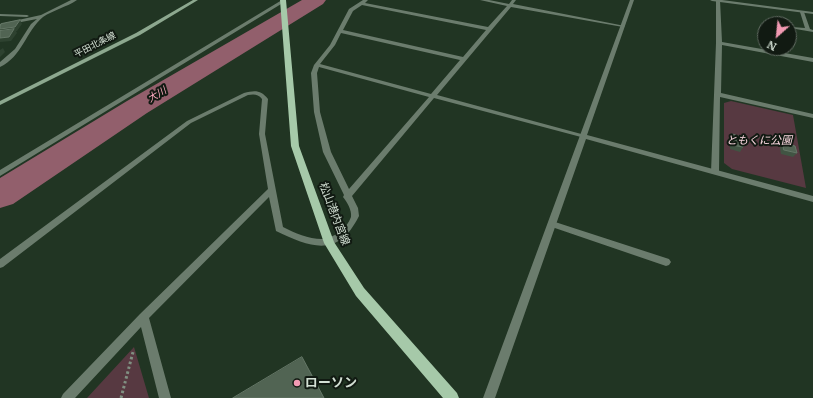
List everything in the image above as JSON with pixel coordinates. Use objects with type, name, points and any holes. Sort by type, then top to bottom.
[{"type":"main road","name":"平田北条線","points":[[0,103],[138,34],[196,0]]},
{"type":"main road","name":"松山港内宮線","points":[[283,1],[295,146],[329,243],[360,292],[452,398]]},
{"type":"street","points":[[0,25],[42,16],[74,0]]},
{"type":"street","points":[[482,0],[512,3],[623,26]]},
{"type":"street","points":[[489,398],[632,0]]},
{"type":"street","points":[[712,0],[813,13]]},
{"type":"street","points":[[715,172],[719,43],[718,0]]},
{"type":"street","points":[[0,174],[283,1]]},
{"type":"street","points":[[0,264],[189,122],[246,94],[254,92],[261,94],[265,99],[262,134],[280,229],[300,239],[329,243],[343,234],[355,216],[354,208],[326,152],[317,112],[314,73],[317,65],[332,45],[351,10],[364,1],[490,29]]},
{"type":"street","points":[[348,197],[512,3]]},
{"type":"street","points":[[802,12],[811,31]]},
{"type":"street","points":[[0,15],[42,16]]},
{"type":"street","points":[[0,65],[17,50],[33,25],[42,16]]},
{"type":"street","points":[[797,29],[811,31]]},
{"type":"street","points":[[340,31],[464,59]]},
{"type":"street","points":[[719,43],[813,60]]},
{"type":"street","points":[[317,65],[813,199]]},
{"type":"street","points":[[717,94],[813,116]]},
{"type":"street","points":[[67,398],[141,320],[272,190]]},
{"type":"street","points":[[552,224],[666,262]]},
{"type":"street","points":[[141,320],[165,398]]},
{"type":"path","points":[[121,398],[141,320]]},
{"type":"green space","name":"ともくに公園","points":[[731,101],[793,115],[806,188],[732,169],[724,163],[724,103]]},
{"type":"green space","points":[[134,347],[149,398],[87,398]]},
{"type":"building","points":[[20,20],[15,27],[0,29],[1,24]]},
{"type":"building","points":[[14,29],[9,37],[0,38],[0,31]]},
{"type":"building","points":[[732,134],[742,137],[743,147],[732,145]]},
{"type":"building","points":[[783,143],[795,146],[797,153],[784,150]]},
{"type":"building","points":[[302,357],[324,398],[233,398]]},
{"type":"waterway","name":"大川","points":[[0,195],[137,107],[316,0]]},
{"type":"place","name":"ローソン","points":[[297,383]]}]
